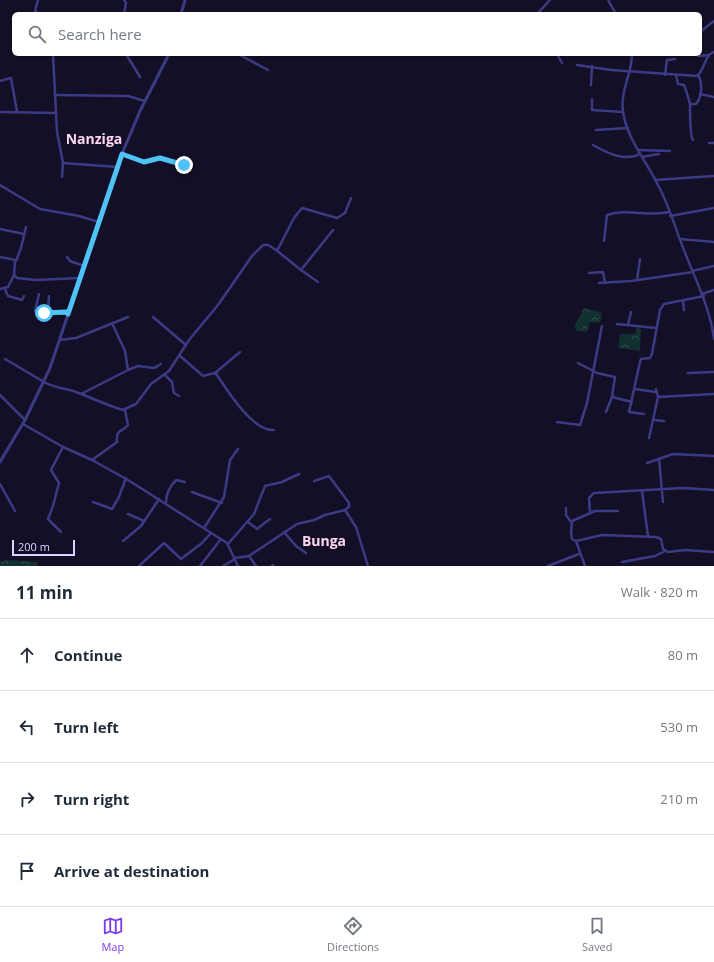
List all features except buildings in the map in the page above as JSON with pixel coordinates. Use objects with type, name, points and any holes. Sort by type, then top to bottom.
[{"type":"street","points":[[36,12],[35,11],[38,0]]},
{"type":"street","points":[[124,12],[125,0]]},
{"type":"street","points":[[182,12],[185,0]]},
{"type":"street","points":[[539,12],[550,0]]},
{"type":"street","points":[[608,0],[615,12]]},
{"type":"street","points":[[702,30],[714,21]]},
{"type":"street","points":[[702,56],[709,55],[714,52]]},
{"type":"street","points":[[698,75],[709,55]]},
{"type":"street","points":[[53,56],[58,141],[63,163],[62,177]]},
{"type":"street","points":[[127,56],[140,77]]},
{"type":"street","points":[[0,462],[24,422],[44,382],[60,340],[98,222],[122,154],[145,101],[168,56]]},
{"type":"street","points":[[242,56],[268,70]]},
{"type":"street","points":[[558,56],[562,62]]},
{"type":"street","points":[[632,56],[630,72],[623,94],[623,112],[628,128],[638,150],[655,180],[669,212],[692,272],[713,318],[714,339]]},
{"type":"street","points":[[665,75],[667,60],[675,58]]},
{"type":"street","points":[[577,65],[665,75],[698,75]]},
{"type":"street","points":[[591,85],[592,66]]},
{"type":"street","points":[[676,75],[678,84],[684,85],[690,98],[692,122],[691,135],[693,140]]},
{"type":"street","points":[[690,104],[698,102],[701,82],[698,75]]},
{"type":"street","points":[[0,81],[11,78],[17,112]]},
{"type":"street","points":[[700,94],[714,97]]},
{"type":"street","points":[[56,95],[128,96],[145,101]]},
{"type":"street","points":[[592,99],[592,110],[623,112]]},
{"type":"street","points":[[0,112],[56,113]]},
{"type":"street","points":[[596,130],[628,128]]},
{"type":"street","points":[[709,143],[714,143]]},
{"type":"street","points":[[593,145],[621,157],[631,158],[641,155],[659,154]]},
{"type":"street","points":[[638,150],[670,151]]},
{"type":"street","points":[[122,154],[144,162],[160,158],[184,165]]},
{"type":"street","points":[[63,163],[118,167]]},
{"type":"street","points":[[655,180],[666,178],[714,176]]},
{"type":"street","points":[[0,185],[40,209],[80,216],[98,222]]},
{"type":"street","points":[[276,250],[302,208],[337,218],[345,213],[350,198]]},
{"type":"street","points":[[670,216],[714,208]]},
{"type":"street","points":[[604,241],[607,215],[625,213],[651,215],[669,212]]},
{"type":"street","points":[[24,296],[22,300],[8,296],[2,289],[8,287],[16,276],[16,261],[26,227]]},
{"type":"street","points":[[0,229],[24,234]]},
{"type":"street","points":[[301,270],[333,230]]},
{"type":"street","points":[[680,239],[714,242]]},
{"type":"street","points":[[5,359],[51,386],[81,394],[101,404],[125,410],[136,404],[151,384],[165,375],[186,345],[218,305],[252,256],[263,245],[268,244],[318,282]]},
{"type":"street","points":[[0,257],[16,261]]},
{"type":"street","points":[[67,257],[70,261],[84,266]]},
{"type":"street","points":[[637,280],[640,260]]},
{"type":"street","points":[[599,283],[637,280],[692,272],[714,266]]},
{"type":"street","points":[[589,273],[603,272],[605,282]]},
{"type":"street","points":[[16,276],[36,280],[80,278]]},
{"type":"street","points":[[644,414],[629,412],[641,359],[650,358],[652,354],[658,314],[664,304],[703,295],[714,290]]},
{"type":"street","points":[[39,294],[35,311],[68,314]]},
{"type":"street","points":[[48,312],[49,296]]},
{"type":"street","points":[[683,300],[684,310]]},
{"type":"street","points":[[628,325],[631,312]]},
{"type":"street","points":[[60,340],[76,338],[128,317]]},
{"type":"street","points":[[152,317],[186,345]]},
{"type":"street","points":[[112,323],[125,352],[128,370]]},
{"type":"street","points":[[617,324],[656,328]]},
{"type":"street","points":[[557,422],[580,425],[602,326]]},
{"type":"street","points":[[179,355],[203,376],[215,373],[240,352]]},
{"type":"street","points":[[578,363],[592,371],[614,377],[612,397],[606,412]]},
{"type":"street","points":[[81,394],[138,366],[154,368],[161,364]]},
{"type":"street","points":[[688,373],[714,372]]},
{"type":"street","points":[[215,373],[236,403],[263,428],[274,430]]},
{"type":"street","points":[[165,375],[172,382],[174,393],[178,396]]},
{"type":"street","points":[[635,389],[656,391],[658,397],[654,420],[651,422],[649,438]]},
{"type":"street","points":[[658,397],[714,394]]},
{"type":"street","points":[[0,395],[24,422],[63,447],[126,478],[228,544],[238,566]]},
{"type":"street","points":[[612,397],[632,402]]},
{"type":"street","points":[[92,460],[113,446],[117,442],[116,435],[119,431],[128,426],[125,410]]},
{"type":"street","points":[[654,420],[664,421]]},
{"type":"street","points":[[61,532],[48,519],[53,506],[58,483],[51,470],[63,447]]},
{"type":"street","points":[[204,528],[222,503],[230,460],[238,449]]},
{"type":"street","points":[[647,463],[673,454],[687,456],[714,456]]},
{"type":"street","points":[[659,459],[663,502]]},
{"type":"street","points":[[228,544],[256,511],[265,486],[282,482],[299,474]]},
{"type":"street","points":[[223,566],[235,559],[249,556],[297,524],[345,510],[350,505],[329,476],[314,481]]},
{"type":"street","points":[[93,502],[103,507],[112,509],[119,497],[126,478]]},
{"type":"street","points":[[166,503],[169,489],[174,482],[176,480],[185,482]]},
{"type":"street","points":[[0,484],[15,511]]},
{"type":"street","points":[[590,512],[589,498],[591,495],[616,491],[642,492],[683,488],[714,490]]},
{"type":"street","points":[[192,492],[222,503]]},
{"type":"street","points":[[642,492],[648,536]]},
{"type":"street","points":[[123,542],[141,526],[159,499]]},
{"type":"street","points":[[566,508],[566,515],[571,522],[572,537],[576,542],[579,554],[586,566]]},
{"type":"street","points":[[345,510],[356,527],[368,566]]},
{"type":"street","points":[[571,522],[590,512],[606,510],[618,511]]},
{"type":"street","points":[[128,514],[144,521]]},
{"type":"street","points":[[248,522],[257,529],[270,520]]},
{"type":"street","points":[[284,532],[296,546],[306,553]]},
{"type":"street","points":[[139,566],[164,543],[181,559],[202,543],[211,533]]},
{"type":"street","points":[[576,542],[602,535],[659,537],[665,551]]},
{"type":"street","points":[[200,566],[221,539]]},
{"type":"street","points":[[622,562],[655,556],[665,551],[714,552]]},
{"type":"street","points":[[548,566],[579,554]]},
{"type":"street","points":[[249,556],[256,566]]},
{"type":"green space","points":[[584,308],[602,313],[600,323],[590,322],[587,332],[577,331],[574,327]]},
{"type":"green space","points":[[636,327],[641,329],[640,351],[618,348],[620,334],[636,334]]},
{"type":"green space","points":[[7,560],[38,562],[37,566],[0,566],[0,562]]},
{"type":"district","name":"Nanziga","points":[[94,139]]},
{"type":"district","name":"Bunga","points":[[324,541]]},
{"type":"route","points":[[44,313],[66,312],[68,314],[71,308],[122,154],[144,162],[160,158],[184,165]]}]
